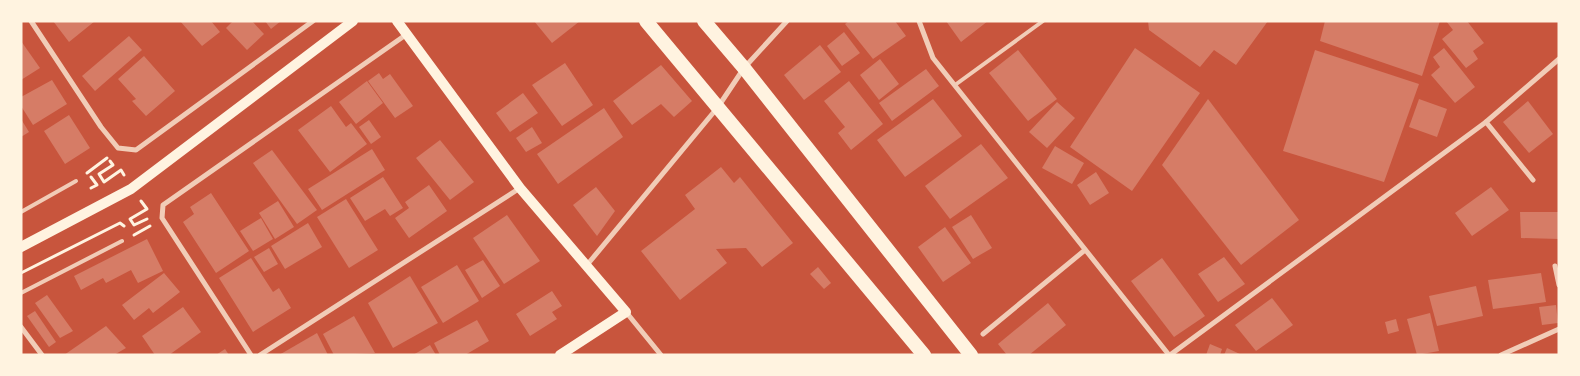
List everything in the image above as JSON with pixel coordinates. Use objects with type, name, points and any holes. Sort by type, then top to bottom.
[{"type":"highway","points":[[646,21],[924,355]]},
{"type":"highway","points":[[704,21],[744,68],[971,355]]},
{"type":"main road","points":[[21,247],[131,189],[353,21]]},
{"type":"main road","points":[[397,21],[520,188],[587,264],[626,312],[560,355]]},
{"type":"street","points":[[31,21],[101,127],[118,148],[136,150],[313,21]]},
{"type":"street","points":[[587,264],[718,108],[744,68],[787,21]]},
{"type":"street","points":[[919,21],[933,58],[1169,355],[1486,122],[1559,59]]},
{"type":"street","points":[[251,355],[162,218],[163,205],[407,34]]},
{"type":"street","points":[[1486,122],[1533,180]]},
{"type":"street","points":[[260,355],[520,188]]},
{"type":"street","points":[[983,334],[1085,250]]},
{"type":"street","points":[[1554,266],[1559,285]]},
{"type":"street","points":[[626,312],[661,355]]},
{"type":"street","points":[[21,327],[42,355]]},
{"type":"street","points":[[1501,355],[1559,329]]},
{"type":"lane","points":[[954,85],[1043,21]]},
{"type":"lane","points":[[21,212],[76,180]]},
{"type":"lane","points":[[21,294],[122,241]]},
{"type":"path","points":[[76,180],[108,158],[94,139],[101,127]]},
{"type":"path","points":[[113,165],[99,174],[104,182],[121,170]]},
{"type":"path","points":[[146,218],[134,225],[130,219],[147,209]]},
{"type":"path","points":[[122,241],[152,225]]},
{"type":"building","points":[[53,21],[95,21],[69,42]]},
{"type":"building","points":[[180,21],[211,21],[220,32],[202,46]]},
{"type":"building","points":[[233,21],[252,21],[264,34],[247,50],[226,28]]},
{"type":"building","points":[[265,21],[281,21],[271,29]]},
{"type":"building","points":[[534,21],[580,21],[552,43]]},
{"type":"building","points":[[849,21],[895,21],[906,36],[873,59],[845,24]]},
{"type":"building","points":[[946,21],[988,21],[961,42]]},
{"type":"building","points":[[1148,21],[1268,21],[1236,65],[1214,50],[1200,67],[1149,30]]},
{"type":"building","points":[[1325,21],[1440,21],[1422,76],[1320,41]]},
{"type":"building","points":[[1446,21],[1467,21],[1484,43],[1473,51],[1478,59],[1466,68],[1442,39],[1453,30]]},
{"type":"building","points":[[844,32],[860,53],[842,66],[827,46]]},
{"type":"building","points":[[129,36],[142,50],[95,91],[82,76]]},
{"type":"building","points":[[21,41],[40,68],[21,80]]},
{"type":"building","points":[[820,45],[841,72],[804,100],[784,75]]},
{"type":"building","points":[[1135,48],[1200,93],[1132,191],[1070,147]]},
{"type":"building","points":[[1444,48],[1475,87],[1455,103],[1431,75],[1440,67],[1433,57]]},
{"type":"building","points":[[1018,50],[1057,99],[1028,121],[989,73]]},
{"type":"building","points":[[1315,50],[1419,84],[1384,182],[1283,151]]},
{"type":"building","points":[[144,56],[175,91],[146,116],[132,101],[136,99],[118,79]]},
{"type":"building","points":[[880,59],[899,84],[879,100],[860,75]]},
{"type":"building","points":[[565,63],[593,105],[562,126],[532,85]]},
{"type":"building","points":[[661,65],[692,101],[674,117],[661,104],[632,125],[613,101]]},
{"type":"building","points":[[926,69],[939,86],[892,121],[879,103]]},
{"type":"building","points":[[379,73],[383,79],[390,74],[413,106],[395,118],[368,81]]},
{"type":"building","points":[[52,80],[67,104],[33,125],[21,106],[21,97]]},
{"type":"building","points":[[367,81],[383,103],[356,124],[339,102]]},
{"type":"building","points":[[849,81],[883,124],[851,150],[838,133],[845,127],[824,101]]},
{"type":"building","points":[[523,93],[538,113],[510,132],[496,113]]},
{"type":"building","points":[[933,99],[962,136],[905,177],[877,140]]},
{"type":"building","points":[[1208,99],[1299,220],[1241,265],[1162,165]]},
{"type":"building","points":[[1419,99],[1447,109],[1437,137],[1409,127]]},
{"type":"building","points":[[1528,101],[1553,134],[1529,153],[1503,122]]},
{"type":"building","points":[[1057,102],[1075,118],[1047,148],[1029,132]]},
{"type":"building","points":[[331,106],[346,127],[351,123],[367,144],[330,172],[298,130]]},
{"type":"building","points":[[604,108],[623,137],[558,184],[537,154]]},
{"type":"building","points":[[69,115],[90,148],[65,164],[44,131]]},
{"type":"building","points":[[21,119],[29,132],[21,137]]},
{"type":"building","points":[[369,120],[381,137],[371,144],[359,127]]},
{"type":"building","points":[[532,127],[542,143],[526,152],[516,138]]},
{"type":"building","points":[[440,140],[474,182],[450,200],[416,158]]},
{"type":"building","points":[[981,144],[1008,178],[950,219],[925,186]]},
{"type":"building","points":[[1055,146],[1084,163],[1072,184],[1042,168]]},
{"type":"building","points":[[372,149],[385,170],[322,210],[308,189]]},
{"type":"building","points":[[272,150],[317,210],[297,224],[253,163]]},
{"type":"building","points":[[721,167],[734,183],[740,177],[793,243],[762,267],[746,248],[716,249],[727,263],[680,300],[641,251],[695,209],[685,195]]},
{"type":"building","points":[[1096,172],[1109,193],[1090,205],[1077,185]]},
{"type":"building","points":[[383,177],[403,208],[390,216],[385,209],[365,221],[350,198]]},
{"type":"building","points":[[429,185],[447,211],[409,238],[395,218],[409,208],[405,202]]},
{"type":"building","points":[[596,187],[615,211],[597,236],[573,205]]},
{"type":"building","points":[[1491,187],[1509,210],[1472,236],[1455,213]]},
{"type":"building","points":[[211,193],[249,251],[216,273],[183,222],[194,214],[190,207]]},
{"type":"building","points":[[346,199],[378,250],[349,268],[317,217]]},
{"type":"building","points":[[278,201],[294,227],[275,239],[259,213]]},
{"type":"building","points":[[1520,212],[1559,212],[1559,239],[1521,238]]},
{"type":"building","points":[[507,215],[540,261],[504,284],[473,238]]},
{"type":"building","points":[[971,215],[992,248],[973,259],[952,227]]},
{"type":"building","points":[[261,218],[273,239],[253,251],[240,231]]},
{"type":"building","points":[[308,223],[322,247],[285,269],[271,246]]},
{"type":"building","points":[[945,227],[971,263],[943,282],[918,247]]},
{"type":"building","points":[[147,239],[163,271],[138,283],[131,270],[106,283],[103,278],[81,290],[74,276]]},
{"type":"building","points":[[269,248],[278,264],[264,272],[254,257]]},
{"type":"building","points":[[1224,257],[1245,284],[1218,302],[1198,274]]},
{"type":"building","points":[[251,258],[273,292],[279,288],[291,308],[253,332],[219,278]]},
{"type":"building","points":[[1162,258],[1205,316],[1174,337],[1131,281]]},
{"type":"building","points":[[483,260],[500,286],[482,298],[465,270]]},
{"type":"building","points":[[457,265],[479,301],[443,323],[421,287]]},
{"type":"building","points":[[818,267],[831,283],[824,289],[810,274]]},
{"type":"building","points":[[164,273],[180,292],[153,313],[149,308],[134,320],[122,305]]},
{"type":"building","points":[[1541,273],[1546,302],[1493,309],[1488,280]]},
{"type":"building","points":[[410,276],[438,323],[393,348],[368,303]]},
{"type":"building","points":[[1476,286],[1483,316],[1437,326],[1429,296]]},
{"type":"building","points":[[552,291],[562,306],[552,312],[557,319],[530,336],[516,314]]},
{"type":"building","points":[[47,295],[73,331],[60,338],[35,303]]},
{"type":"building","points":[[1272,298],[1293,325],[1256,351],[1235,325]]},
{"type":"building","points":[[1048,303],[1066,325],[1029,355],[1007,355],[998,344]]},
{"type":"building","points":[[1556,305],[1558,323],[1542,325],[1539,307]]},
{"type":"building","points":[[183,307],[201,332],[169,355],[155,355],[142,336]]},
{"type":"building","points":[[35,311],[56,342],[49,347],[27,316]]},
{"type":"building","points":[[1430,313],[1439,351],[1417,355],[1407,319]]},
{"type":"building","points":[[354,316],[375,353],[334,355],[323,334]]},
{"type":"building","points":[[1396,319],[1399,331],[1388,334],[1385,322]]},
{"type":"building","points":[[477,320],[489,341],[465,355],[440,355],[434,343]]},
{"type":"building","points":[[106,326],[126,348],[114,355],[64,355]]},
{"type":"building","points":[[317,333],[328,355],[279,355]]},
{"type":"building","points":[[1210,344],[1222,349],[1220,355],[1206,355]]},
{"type":"building","points":[[430,345],[436,355],[413,355]]},
{"type":"building","points":[[1227,348],[1242,355],[1224,355]]},
{"type":"building","points":[[225,349],[229,355],[216,355]]}]
